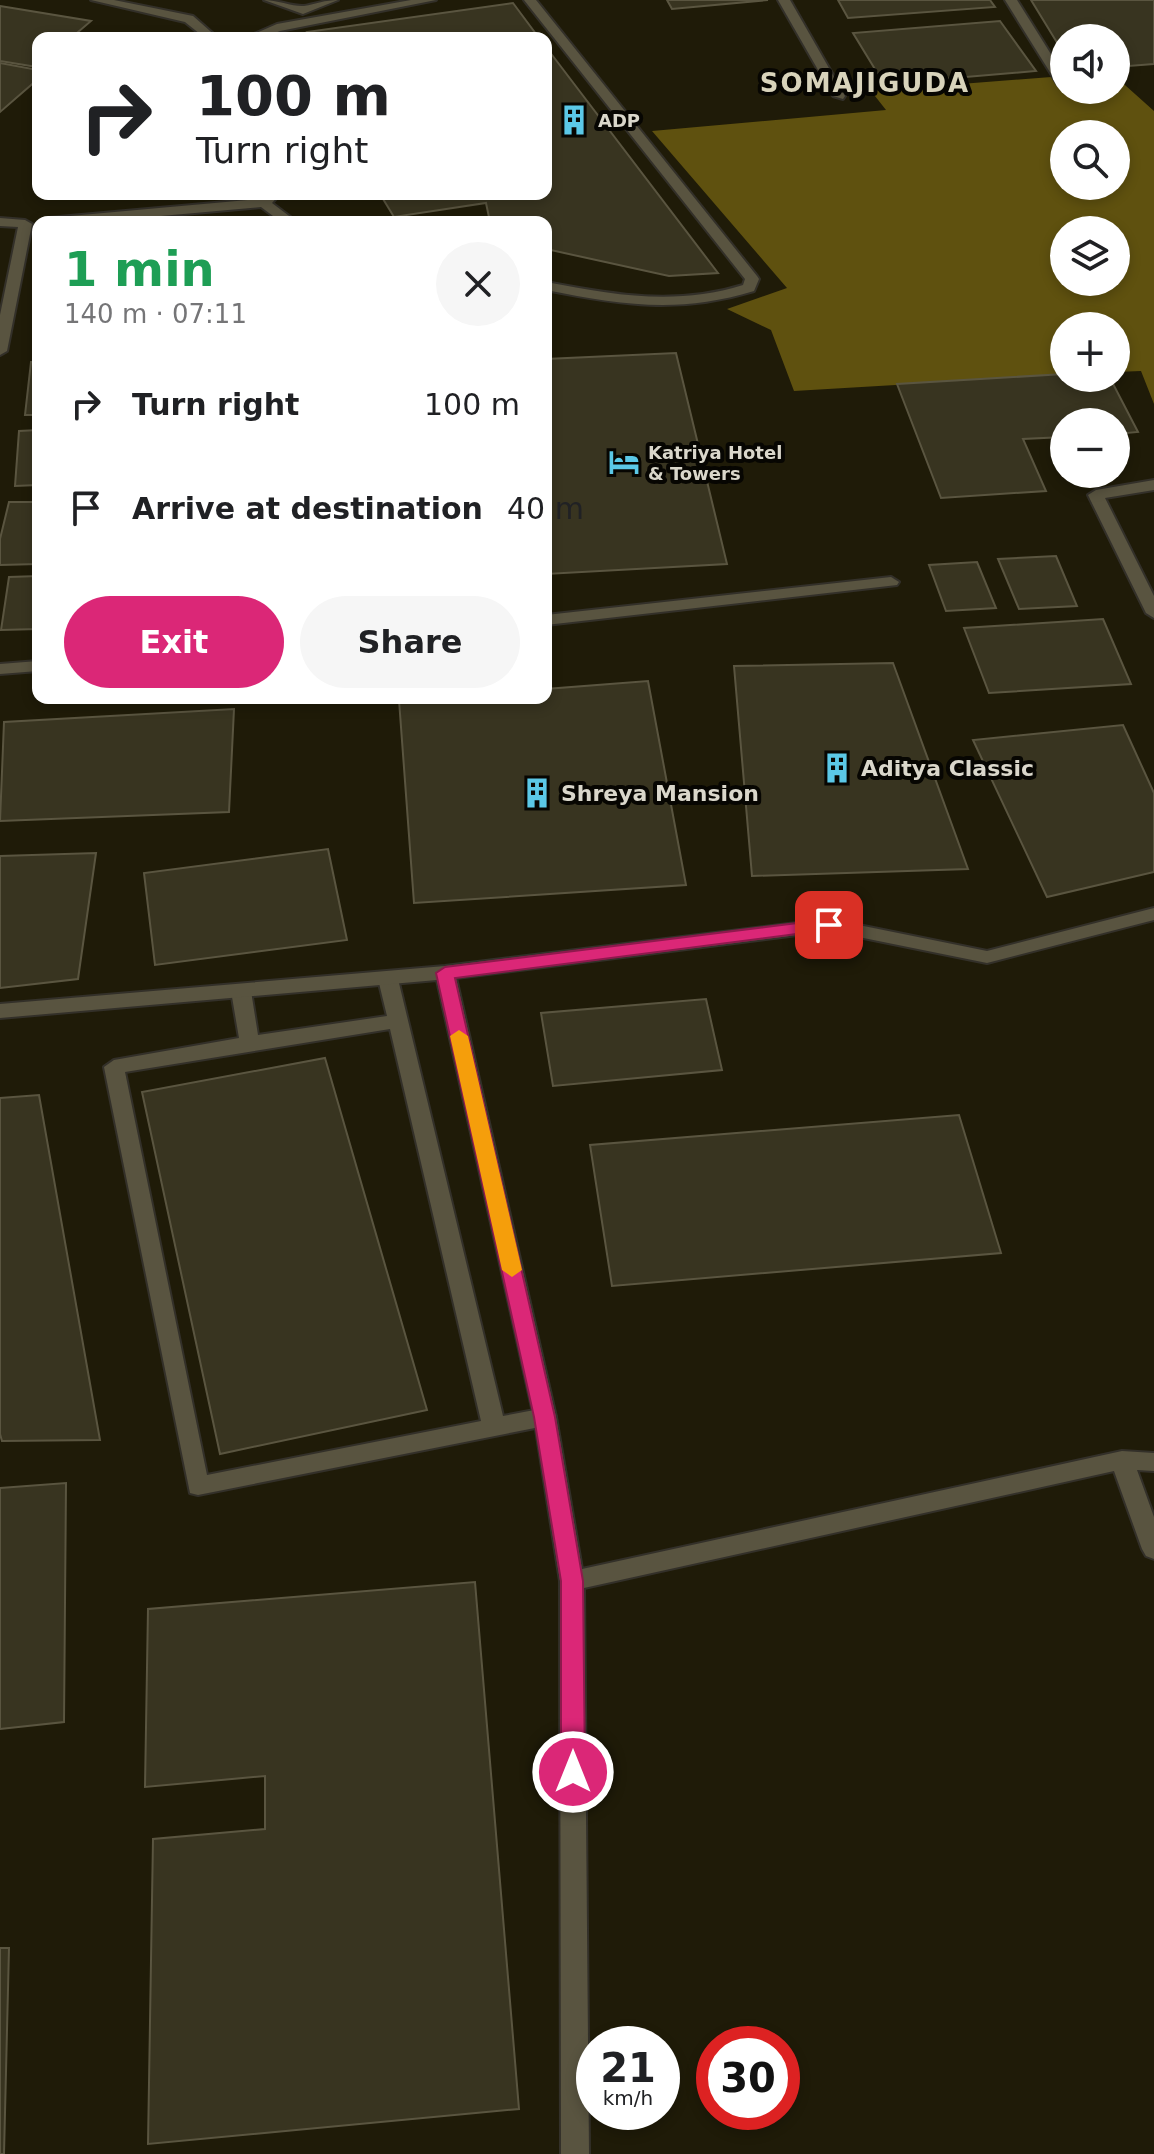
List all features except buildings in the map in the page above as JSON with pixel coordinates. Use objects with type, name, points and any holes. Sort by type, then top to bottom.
[{"type":"street","points":[[97,0],[189,19],[205,32]]},
{"type":"street","points":[[270,0],[303,10],[332,0]]},
{"type":"street","points":[[267,32],[430,0]]},
{"type":"street","points":[[530,0],[752,279],[749,288],[714,301],[644,304],[552,287]]},
{"type":"street","points":[[784,0],[839,96]]},
{"type":"street","points":[[1011,0],[1050,63]]},
{"type":"street","points":[[103,216],[251,200]]},
{"type":"street","points":[[271,200],[285,216]]},
{"type":"street","points":[[0,222],[32,223],[0,351]]},
{"type":"street","points":[[1154,485],[1096,495],[1154,613]]},
{"type":"street","points":[[552,619],[891,582]]},
{"type":"street","points":[[0,669],[32,666]]},
{"type":"street","points":[[0,1011],[388,979],[829,925],[987,957],[1154,914]]},
{"type":"street","points":[[445,973],[545,1417],[572,1581],[575,2154]]},
{"type":"street","points":[[388,979],[494,1426]]},
{"type":"street","points":[[241,991],[250,1043]]},
{"type":"street","points":[[398,1021],[114,1067],[198,1486],[545,1417]]},
{"type":"street","points":[[572,1581],[1122,1460],[1154,1462]]},
{"type":"street","points":[[1122,1460],[1154,1549]]},
{"type":"shaded area","points":[[1050,77],[1050,104],[1130,104],[1130,90],[1154,111],[1154,404],[1141,371],[1130,371],[1130,312],[1050,312],[1050,376],[794,391],[771,330],[727,309],[787,288],[652,131],[886,110],[871,91]]},
{"type":"slow traffic","points":[[459,1036],[512,1270]]},
{"type":"place","name":"ADP","points":[[574,120]]},
{"type":"place","name":"Katriya Hotel & Towers","points":[[624,462]]},
{"type":"place","name":"Aditya Classic","points":[[837,768]]},
{"type":"place","name":"Shreya Mansion","points":[[537,793]]},
{"type":"district","name":"SOMAJIGUDA","points":[[865,83]]},
{"type":"route","points":[[573,1772],[572,1581],[545,1417],[445,973],[829,925]]}]
